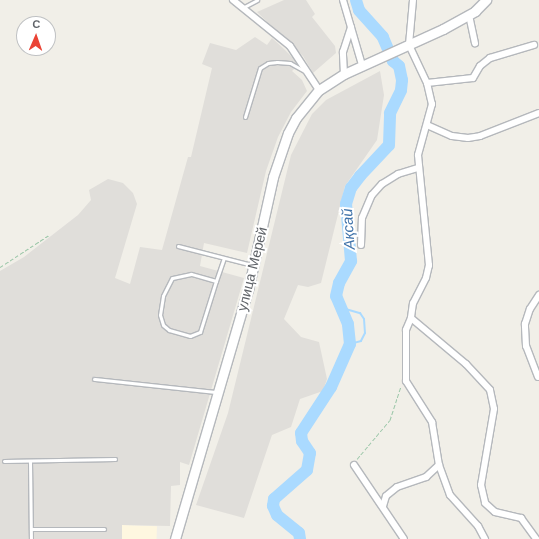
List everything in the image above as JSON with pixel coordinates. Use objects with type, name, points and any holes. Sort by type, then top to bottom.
[{"type":"main road","name":"улица Мерей","points":[[175,539],[254,266],[273,177],[285,140],[296,118],[319,90],[344,74],[409,45],[469,15],[486,0]]},
{"type":"street","points":[[233,0],[244,7],[290,46],[319,90]]},
{"type":"street","points":[[343,0],[362,65]]},
{"type":"street","points":[[413,0],[409,45],[427,83],[432,104],[420,145],[418,168],[429,265],[426,278],[413,303],[411,318],[406,330],[404,373],[406,381],[432,422],[439,465],[450,495],[478,526],[485,539]]},
{"type":"street","points":[[469,15],[475,43]]},
{"type":"street","points":[[344,74],[344,52],[351,27]]},
{"type":"street","points":[[427,83],[474,78],[480,66],[490,58],[534,45]]},
{"type":"street","points":[[427,125],[447,134],[468,138],[480,136],[539,114]]},
{"type":"street","points":[[361,245],[362,218],[372,195],[382,184],[398,174],[418,168]]},
{"type":"street","points":[[538,377],[526,346],[525,324],[530,309],[539,295]]},
{"type":"street","points":[[411,318],[466,364],[490,390],[494,409],[481,485],[485,503],[495,512],[521,518],[536,539]]},
{"type":"street","points":[[354,465],[404,539]]},
{"type":"street","points":[[383,506],[386,496],[397,487],[426,477],[439,465]]},
{"type":"lane","points":[[244,7],[257,0]]},
{"type":"lane","points":[[245,117],[256,76],[260,68],[268,63],[290,63],[309,74]]},
{"type":"lane","points":[[178,246],[254,266]]},
{"type":"lane","points":[[216,281],[191,274],[172,278],[162,302],[160,315],[163,325],[169,330],[190,336],[200,332],[224,258]]},
{"type":"lane","points":[[94,379],[218,392]]},
{"type":"lane","points":[[4,462],[30,460],[115,459]]},
{"type":"lane","points":[[30,460],[31,539]]},
{"type":"lane","points":[[31,529],[104,529]]},
{"type":"path","points":[[0,267],[49,235]]},
{"type":"path","points":[[354,465],[390,420],[404,373]]},
{"type":"shaded area","points":[[284,0],[306,0],[315,14],[312,17],[335,46],[336,53],[313,73],[303,56],[257,12]]},
{"type":"shaded area","points":[[255,37],[267,45],[272,38],[299,64],[292,71],[302,80],[307,91],[291,112],[278,137],[266,171],[247,253],[204,243],[200,266],[244,278],[189,465],[180,462],[180,485],[171,486],[170,526],[122,525],[122,539],[0,539],[0,271],[24,257],[78,215],[91,200],[89,190],[108,179],[123,183],[133,193],[137,204],[115,278],[130,284],[140,247],[162,250],[188,157],[191,157],[212,68],[202,64],[210,43],[236,50]]},
{"type":"shaded area","points":[[380,71],[384,95],[377,140],[345,186],[321,283],[308,287],[298,285],[284,319],[301,337],[319,342],[327,379],[323,391],[300,399],[291,427],[272,435],[244,518],[196,505],[228,413],[291,155],[312,114],[326,100]]},
{"type":"shaded area","points":[[122,525],[157,526],[157,539],[122,539]]},
{"type":"waterway","name":"Ақсай","points":[[300,539],[299,533],[277,515],[273,506],[274,499],[307,470],[310,453],[302,441],[301,433],[331,387],[350,344],[348,324],[336,296],[339,283],[351,261],[346,204],[351,188],[360,176],[389,145],[390,113],[401,90],[402,80],[399,66],[393,61],[383,37],[359,10],[356,0]]},
{"type":"waterway","points":[[342,308],[360,313],[364,319],[365,333],[361,341],[350,344]]}]
